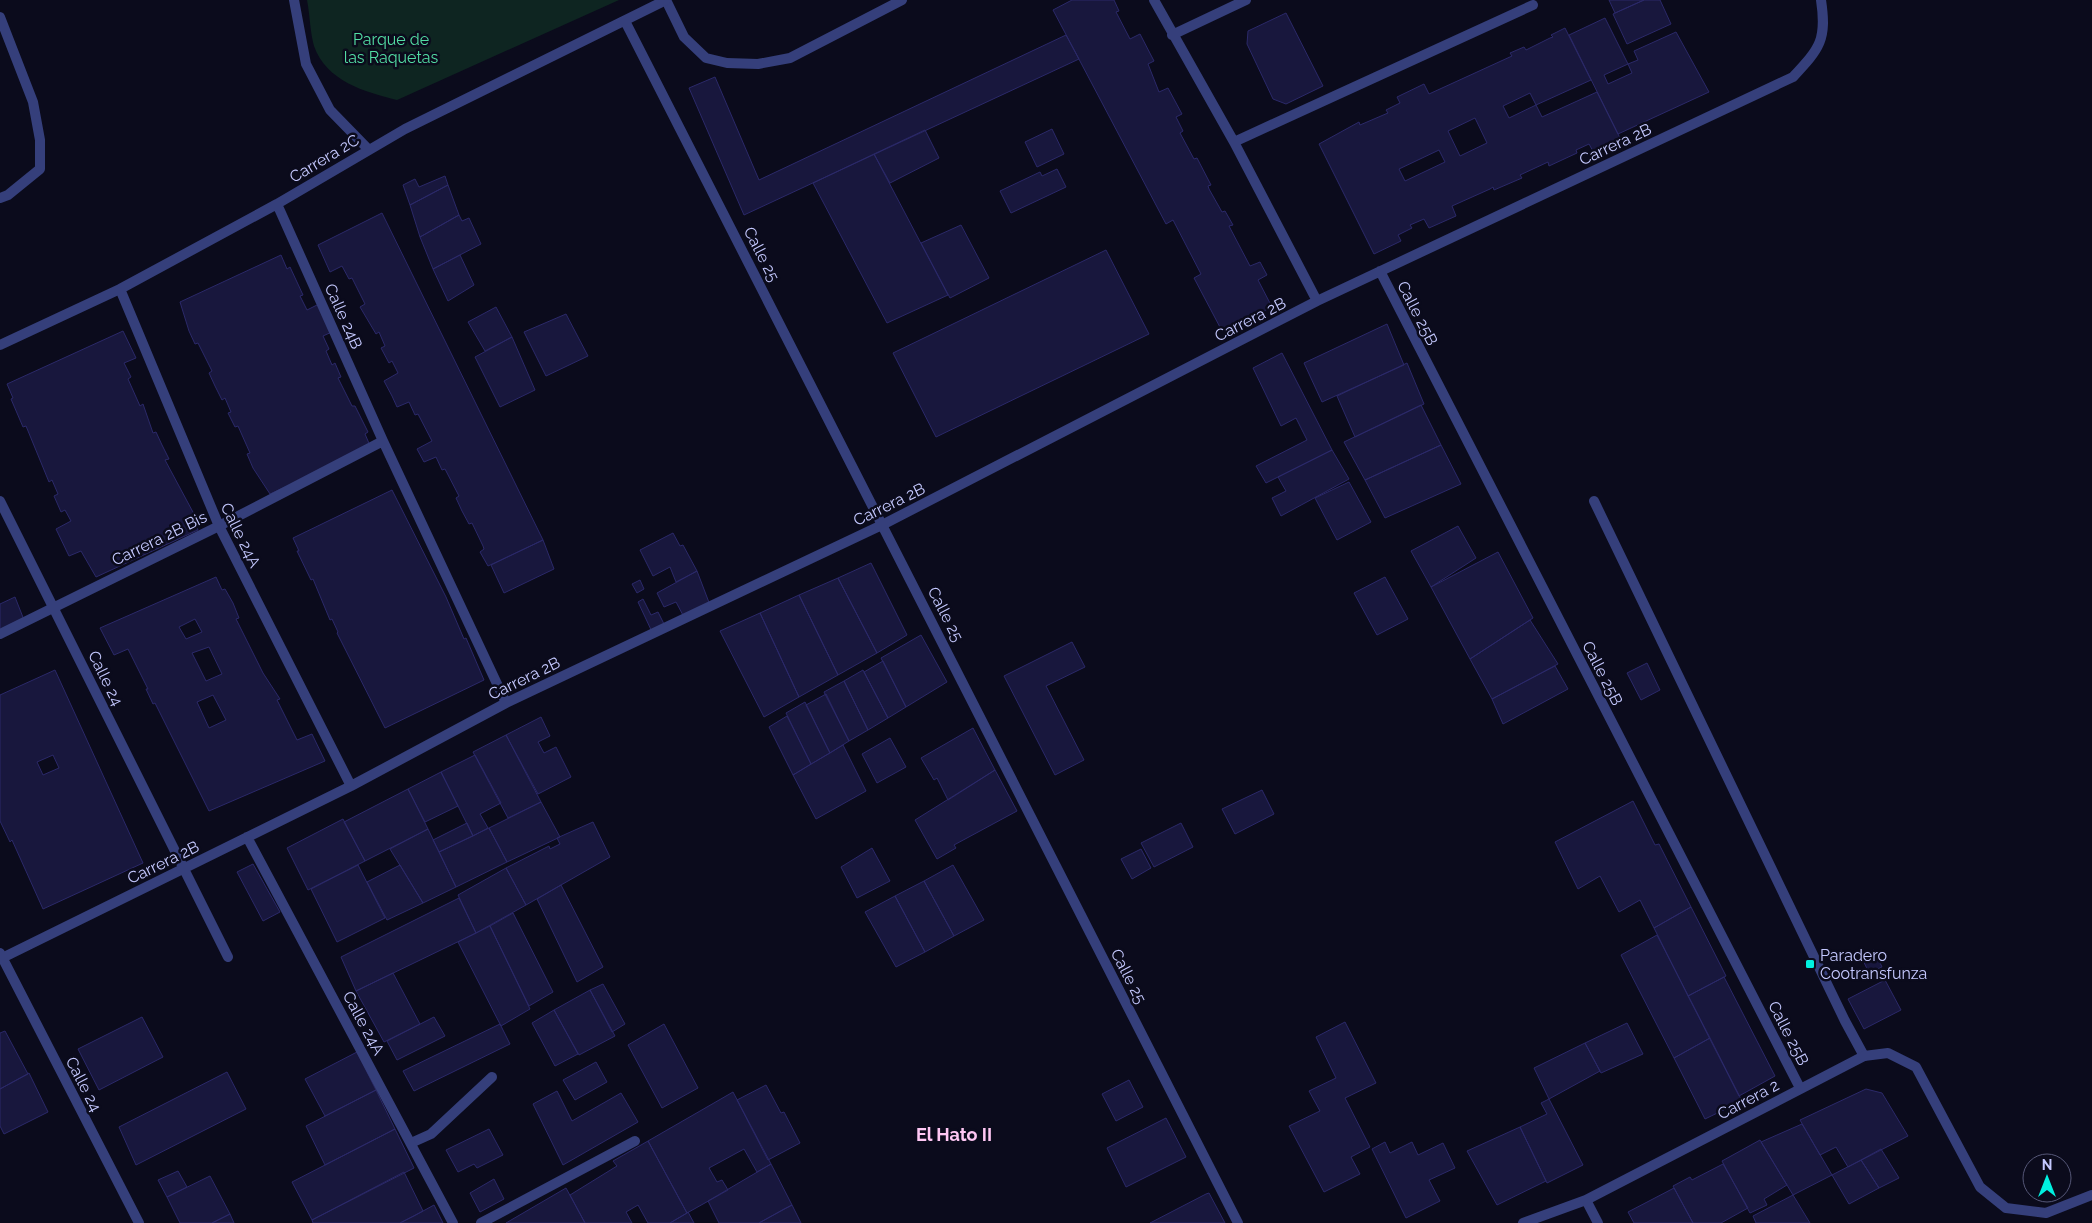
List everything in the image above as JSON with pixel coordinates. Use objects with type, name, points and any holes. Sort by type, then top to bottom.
[{"type":"street","points":[[294,0],[306,64],[330,110],[368,149]]},
{"type":"street","points":[[666,0],[684,37],[706,58],[727,63],[758,64],[790,58],[902,0]]},
{"type":"street","name":"Carrera 2C","points":[[0,345],[120,289],[277,204],[368,149],[666,0]]},
{"type":"street","points":[[1154,0],[1234,142],[1317,301]]},
{"type":"street","points":[[1172,34],[1246,0]]},
{"type":"street","name":"Carrera 2B","points":[[1,956],[184,869],[351,786],[506,703],[884,524],[1317,301],[1793,77],[1814,54],[1825,26],[1821,0]]},
{"type":"street","points":[[1234,142],[1533,5]]},
{"type":"street","points":[[0,17],[34,102],[40,140],[40,169],[8,195],[0,198]]},
{"type":"street","name":"Calle 25","points":[[625,20],[884,524],[1238,1223]]},
{"type":"street","name":"Calle 24B","points":[[277,204],[383,441]]},
{"type":"street","name":"Calle 25B","points":[[1380,271],[1800,1088]]},
{"type":"street","name":"Calle 24A","points":[[120,289],[219,526],[351,786]]},
{"type":"street","points":[[383,441],[506,703]]},
{"type":"street","name":"Carrera 2B Bis","points":[[0,634],[219,526],[383,441]]},
{"type":"street","name":"Calle 24","points":[[0,501],[228,957]]},
{"type":"street","points":[[1594,501],[1836,1004],[1864,1056]]},
{"type":"street","name":"Calle 24A","points":[[247,837],[453,1223]]},
{"type":"street","name":"Calle 24","points":[[1,956],[139,1223]]},
{"type":"street","name":"Carrera 2","points":[[1523,1223],[1586,1200],[1864,1056],[1888,1053],[1916,1067],[1980,1187],[2006,1208],[2046,1213],[2092,1195]]},
{"type":"street","points":[[411,1143],[431,1134],[492,1077]]},
{"type":"street","points":[[481,1223],[635,1141]]},
{"type":"street","points":[[1586,1200],[1598,1223]]},
{"type":"green space","name":"Parque de las Raquetas","points":[[307,0],[619,0],[397,100],[360,89],[337,76],[328,68],[314,46]]},
{"type":"building","points":[[1072,0],[1114,0],[1119,11],[1116,12],[1130,39],[1140,34],[1154,61],[1148,64],[1159,92],[1168,88],[1182,114],[1176,117],[1183,131],[1180,133],[1194,159],[1197,158],[1211,185],[1208,186],[1209,189],[1222,212],[1225,211],[1233,225],[1229,226],[1250,266],[1260,262],[1267,275],[1258,280],[1272,307],[1222,331],[1194,278],[1201,274],[1173,220],[1166,224],[1053,10]]},
{"type":"building","points":[[1609,0],[1644,0],[1615,13]]},
{"type":"building","points":[[1644,0],[1660,0],[1671,24],[1627,44],[1613,14]]},
{"type":"building","points":[[1286,13],[1323,86],[1286,104],[1273,99],[1247,44],[1248,31]]},
{"type":"building","points":[[1605,18],[1628,64],[1638,60],[1634,51],[1676,32],[1709,92],[1618,134],[1569,35]],"holes":[[[1628,64],[1632,73],[1608,84],[1604,75]]]},
{"type":"building","points":[[1565,28],[1591,80],[1536,105],[1542,117],[1597,92],[1621,140],[1594,153],[1589,144],[1576,150],[1577,153],[1549,166],[1548,162],[1520,175],[1522,178],[1494,190],[1493,187],[1452,206],[1456,216],[1429,228],[1424,219],[1410,225],[1412,228],[1398,235],[1401,241],[1374,254],[1319,144],[1359,122],[1360,125],[1388,113],[1386,110],[1400,103],[1397,97],[1424,84],[1429,94],[1512,56],[1510,53],[1524,47],[1526,50],[1553,37],[1551,35]],"holes":[[[1530,93],[1536,105],[1509,118],[1503,106]],[[1475,118],[1487,143],[1460,156],[1448,131]],[[1439,150],[1445,162],[1405,181],[1399,169]]]},
{"type":"building","points":[[1066,35],[1079,59],[744,215],[689,88],[715,77],[759,180]]},
{"type":"building","points":[[1052,129],[1064,154],[1037,167],[1025,142]]},
{"type":"building","points":[[925,130],[939,158],[890,183],[874,154]]},
{"type":"building","points":[[874,154],[948,295],[887,323],[813,183]]},
{"type":"building","points":[[1057,169],[1066,187],[1011,213],[1000,191],[1040,172],[1042,176]]},
{"type":"building","points":[[445,176],[448,185],[410,205],[403,185],[415,179],[419,187]]},
{"type":"building","points":[[448,185],[459,215],[420,237],[410,205]]},
{"type":"building","points":[[382,213],[543,540],[488,566],[480,552],[484,549],[483,546],[472,523],[469,524],[462,511],[456,498],[459,496],[445,469],[442,470],[436,457],[424,462],[417,449],[432,441],[418,414],[415,415],[409,402],[397,407],[384,381],[398,373],[392,361],[389,363],[381,348],[385,346],[379,332],[376,334],[360,307],[365,304],[352,278],[349,279],[342,266],[330,272],[318,245]]},
{"type":"building","points":[[459,215],[462,221],[469,218],[481,244],[433,269],[420,237]]},
{"type":"building","points":[[961,225],[989,278],[950,298],[921,243]]},
{"type":"building","points":[[1106,250],[1149,334],[936,437],[893,353]]},
{"type":"building","points":[[281,255],[287,269],[290,267],[303,295],[300,296],[307,310],[321,303],[334,331],[323,336],[329,349],[326,351],[332,365],[335,363],[341,377],[338,378],[368,432],[365,434],[371,448],[270,494],[253,468],[247,454],[250,453],[238,426],[235,427],[228,413],[231,412],[225,398],[222,400],[209,373],[212,371],[198,343],[195,344],[189,331],[180,302]]},
{"type":"building","points":[[460,255],[474,285],[448,301],[433,269]]},
{"type":"building","points":[[496,307],[512,337],[485,351],[468,322]]},
{"type":"building","points":[[566,314],[588,356],[546,376],[524,332]]},
{"type":"building","points":[[1387,324],[1404,365],[1322,402],[1304,363]]},
{"type":"building","points":[[123,331],[136,358],[124,363],[131,377],[128,379],[140,406],[143,404],[153,433],[156,432],[169,459],[165,460],[194,514],[191,515],[198,530],[96,577],[81,551],[69,556],[56,529],[71,521],[65,510],[61,512],[54,496],[58,494],[52,480],[49,482],[26,426],[23,427],[7,384]]},
{"type":"building","points":[[512,337],[535,390],[500,407],[475,357]]},
{"type":"building","points":[[1282,353],[1332,450],[1266,483],[1256,466],[1307,440],[1296,418],[1281,426],[1253,368]]},
{"type":"building","points":[[1407,363],[1424,404],[1355,437],[1337,396]]},
{"type":"building","points":[[1421,405],[1441,445],[1365,480],[1344,442]]},
{"type":"building","points":[[1441,445],[1461,484],[1385,518],[1365,480]]},
{"type":"building","points":[[1332,450],[1349,479],[1281,516],[1272,498],[1286,491],[1278,477]]},
{"type":"building","points":[[1349,482],[1371,522],[1337,540],[1315,498]]},
{"type":"building","points":[[392,490],[446,597],[464,639],[466,638],[484,680],[385,728],[337,633],[332,619],[330,620],[313,579],[311,580],[297,551],[299,551],[293,538]]},
{"type":"building","points":[[1458,526],[1476,558],[1431,587],[1411,551]]},
{"type":"building","points":[[673,533],[680,546],[683,545],[697,571],[676,582],[670,567],[653,576],[640,550]]},
{"type":"building","points":[[543,540],[554,569],[504,593],[491,565]]},
{"type":"building","points":[[1498,552],[1533,618],[1470,659],[1431,587]]},
{"type":"building","points":[[871,563],[907,635],[877,653],[838,578]]},
{"type":"building","points":[[697,571],[710,605],[685,619],[676,602],[664,607],[657,593]]},
{"type":"building","points":[[216,577],[222,590],[225,589],[233,603],[239,618],[236,619],[263,673],[280,699],[277,700],[297,740],[312,734],[325,761],[209,811],[155,703],[153,704],[146,689],[148,689],[128,649],[114,655],[100,628]],"holes":[[[195,619],[202,632],[186,639],[179,627]],[[209,647],[222,674],[206,681],[192,653]],[[213,695],[226,720],[209,728],[197,702]]]},
{"type":"building","points":[[1385,577],[1408,619],[1377,635],[1354,593]]},
{"type":"building","points":[[838,578],[877,653],[838,675],[799,595]]},
{"type":"building","points":[[640,580],[644,589],[637,593],[632,584]]},
{"type":"building","points":[[799,595],[838,675],[799,697],[760,613]]},
{"type":"building","points":[[15,597],[26,625],[0,638],[0,604]]},
{"type":"building","points":[[643,599],[651,615],[658,612],[666,628],[653,634],[638,602]]},
{"type":"building","points":[[760,613],[799,697],[764,717],[720,631]]},
{"type":"building","points":[[1530,620],[1558,664],[1492,699],[1470,659]]},
{"type":"building","points":[[921,635],[947,682],[906,707],[881,658]]},
{"type":"building","points":[[1072,642],[1085,667],[1046,686],[1084,760],[1055,775],[1004,676]]},
{"type":"building","points":[[883,661],[906,707],[888,718],[864,672]]},
{"type":"building","points":[[1647,663],[1660,690],[1641,700],[1627,673]]},
{"type":"building","points":[[1555,666],[1568,689],[1503,724],[1492,699]]},
{"type":"building","points":[[55,670],[143,863],[43,909],[12,840],[10,842],[0,821],[0,695]],"holes":[[[53,755],[59,768],[43,775],[37,762]]]},
{"type":"building","points":[[863,670],[888,718],[868,730],[844,681]]},
{"type":"building","points":[[844,681],[868,730],[849,741],[824,692]]},
{"type":"building","points":[[826,694],[849,741],[830,753],[806,705]]},
{"type":"building","points":[[805,702],[830,753],[811,764],[786,713]]},
{"type":"building","points":[[787,716],[811,764],[793,775],[769,727]]},
{"type":"building","points":[[541,717],[550,736],[538,742],[544,753],[556,747],[571,777],[538,794],[506,735]]},
{"type":"building","points":[[973,728],[995,770],[948,800],[937,778],[934,780],[921,758]]},
{"type":"building","points":[[506,735],[541,802],[508,818],[473,752]]},
{"type":"building","points":[[890,738],[906,767],[877,783],[862,754]]},
{"type":"building","points":[[843,745],[866,791],[816,819],[793,775]]},
{"type":"building","points":[[475,755],[501,803],[480,814],[488,828],[473,836],[441,772]]},
{"type":"building","points":[[995,770],[1017,811],[954,845],[956,848],[937,859],[915,820]]},
{"type":"building","points":[[441,772],[458,806],[425,822],[408,789]]},
{"type":"building","points":[[408,789],[428,829],[365,861],[344,822]]},
{"type":"building","points":[[1262,790],[1274,814],[1235,834],[1222,809]]},
{"type":"building","points":[[1633,801],[1655,845],[1659,844],[1691,907],[1654,928],[1640,900],[1619,912],[1600,876],[1578,889],[1555,842]]},
{"type":"building","points":[[541,802],[560,837],[507,862],[489,828]]},
{"type":"building","points":[[343,819],[365,861],[308,890],[287,848]]},
{"type":"building","points":[[593,822],[610,857],[526,905],[506,868],[549,846],[550,849],[560,844],[557,838]]},
{"type":"building","points":[[467,823],[473,836],[439,852],[433,840]]},
{"type":"building","points":[[1181,823],[1193,847],[1154,867],[1141,843]]},
{"type":"building","points":[[489,828],[507,862],[456,887],[439,852]]},
{"type":"building","points":[[428,829],[456,887],[423,903],[390,849]]},
{"type":"building","points":[[872,848],[890,881],[857,898],[841,867]]},
{"type":"building","points":[[1141,849],[1151,868],[1132,879],[1121,859]]},
{"type":"building","points":[[253,864],[280,912],[263,921],[237,872]]},
{"type":"building","points":[[358,865],[385,918],[337,942],[311,889]]},
{"type":"building","points":[[400,865],[423,903],[387,920],[367,882]]},
{"type":"building","points":[[953,865],[984,920],[954,936],[924,881]]},
{"type":"building","points":[[506,868],[526,905],[476,933],[458,895]]},
{"type":"building","points":[[924,881],[954,936],[925,952],[895,896]]},
{"type":"building","points":[[561,885],[603,967],[577,982],[537,899]]},
{"type":"building","points":[[895,896],[925,952],[896,967],[865,912]]},
{"type":"building","points":[[459,898],[476,933],[356,991],[341,957]]},
{"type":"building","points":[[1691,907],[1726,976],[1688,996],[1654,928]]},
{"type":"building","points":[[513,913],[553,992],[529,1006],[490,926]]},
{"type":"building","points":[[490,926],[530,1009],[501,1026],[458,942]]},
{"type":"building","points":[[1657,935],[1710,1038],[1674,1058],[1621,955]]},
{"type":"building","points":[[1874,950],[1882,967],[1869,973],[1861,956]]},
{"type":"building","points":[[393,973],[420,1024],[384,1042],[356,991]]},
{"type":"building","points":[[1724,977],[1775,1076],[1739,1096],[1688,996]]},
{"type":"building","points":[[1885,980],[1901,1010],[1864,1029],[1848,999]]},
{"type":"building","points":[[603,984],[625,1024],[612,1032],[590,990]]},
{"type":"building","points":[[590,990],[615,1036],[579,1055],[554,1010]]},
{"type":"building","points":[[554,1010],[578,1054],[555,1066],[532,1023]]},
{"type":"building","points":[[142,1017],[163,1057],[99,1090],[78,1049]]},
{"type":"building","points":[[434,1017],[445,1036],[397,1060],[387,1041]]},
{"type":"building","points":[[1345,1022],[1376,1083],[1345,1098],[1370,1147],[1351,1157],[1360,1174],[1324,1192],[1289,1126],[1320,1111],[1309,1091],[1336,1078],[1316,1037]]},
{"type":"building","points":[[1627,1023],[1643,1054],[1601,1073],[1585,1043]]},
{"type":"building","points":[[500,1024],[510,1044],[414,1091],[403,1071]]},
{"type":"building","points":[[664,1024],[698,1088],[662,1108],[628,1045]]},
{"type":"building","points":[[5,1031],[28,1074],[0,1089],[0,1033]]},
{"type":"building","points":[[1710,1038],[1742,1101],[1705,1119],[1674,1058]]},
{"type":"building","points":[[1585,1043],[1600,1071],[1549,1099],[1534,1068]]},
{"type":"building","points":[[357,1052],[376,1090],[325,1116],[305,1079]]},
{"type":"building","points":[[596,1062],[607,1082],[575,1100],[563,1080]]},
{"type":"building","points":[[227,1072],[246,1109],[136,1165],[119,1127]]},
{"type":"building","points":[[29,1073],[48,1112],[4,1134],[0,1126],[0,1089]]},
{"type":"building","points":[[1129,1080],[1143,1107],[1116,1121],[1102,1094]]},
{"type":"building","points":[[766,1085],[781,1113],[784,1112],[800,1143],[768,1160],[737,1100]]},
{"type":"building","points":[[1866,1089],[1882,1093],[1908,1136],[1848,1167],[1836,1147],[1820,1155],[1800,1120]]},
{"type":"building","points":[[376,1090],[395,1129],[325,1165],[306,1126]]},
{"type":"building","points":[[557,1091],[572,1121],[621,1093],[638,1122],[563,1165],[533,1104]]},
{"type":"building","points":[[733,1092],[771,1164],[757,1172],[744,1149],[709,1168],[717,1182],[722,1180],[728,1190],[687,1213],[648,1141]]},
{"type":"building","points":[[1549,1099],[1583,1165],[1547,1183],[1520,1127],[1547,1114],[1541,1103]]},
{"type":"building","points":[[1166,1118],[1186,1157],[1126,1187],[1107,1148]]},
{"type":"building","points":[[1802,1124],[1832,1175],[1793,1195],[1761,1142]]},
{"type":"building","points":[[1520,1127],[1546,1181],[1497,1205],[1467,1151]]},
{"type":"building","points":[[395,1129],[414,1168],[312,1220],[292,1182]]},
{"type":"building","points":[[489,1129],[503,1155],[477,1168],[474,1164],[458,1172],[446,1150]]},
{"type":"building","points":[[1760,1140],[1787,1185],[1764,1199],[1767,1205],[1750,1213],[1722,1161]]},
{"type":"building","points":[[648,1141],[687,1213],[670,1223],[648,1223],[638,1205],[626,1212],[632,1223],[585,1223],[570,1195],[617,1166],[613,1161]]},
{"type":"building","points":[[1385,1142],[1390,1153],[1412,1142],[1418,1155],[1443,1143],[1455,1168],[1429,1180],[1440,1201],[1406,1218],[1372,1149]]},
{"type":"building","points":[[1881,1149],[1899,1178],[1879,1188],[1861,1160]]},
{"type":"building","points":[[1861,1160],[1879,1188],[1849,1204],[1832,1175]]},
{"type":"building","points":[[771,1164],[792,1205],[759,1223],[719,1223],[708,1201]]},
{"type":"building","points":[[1723,1164],[1748,1208],[1721,1223],[1693,1223],[1673,1186],[1690,1177],[1692,1180]]},
{"type":"building","points":[[178,1171],[187,1187],[167,1197],[158,1180]]},
{"type":"building","points":[[404,1172],[423,1211],[400,1223],[313,1223],[312,1220]]},
{"type":"building","points":[[210,1176],[230,1214],[212,1223],[180,1223],[167,1197]]},
{"type":"building","points":[[494,1179],[504,1199],[480,1212],[470,1193]]},
{"type":"building","points":[[566,1188],[585,1223],[506,1223]]},
{"type":"building","points":[[1674,1188],[1693,1223],[1634,1223],[1628,1212]]},
{"type":"building","points":[[1209,1193],[1225,1223],[1150,1223],[1206,1194]]},
{"type":"building","points":[[1793,1195],[1810,1223],[1756,1223],[1753,1216]]},
{"type":"building","points":[[434,1205],[443,1223],[400,1223],[414,1216]]},
{"type":"building","points":[[792,1205],[801,1223],[759,1223],[784,1209]]},
{"type":"building","points":[[687,1213],[694,1223],[670,1223]]},
{"type":"building","points":[[230,1214],[234,1223],[212,1223]]},
{"type":"place","name":"Paradero Cootransfunza","points":[[1810,964]]},
{"type":"district","name":"El Hato II","points":[[954,1135]]}]
